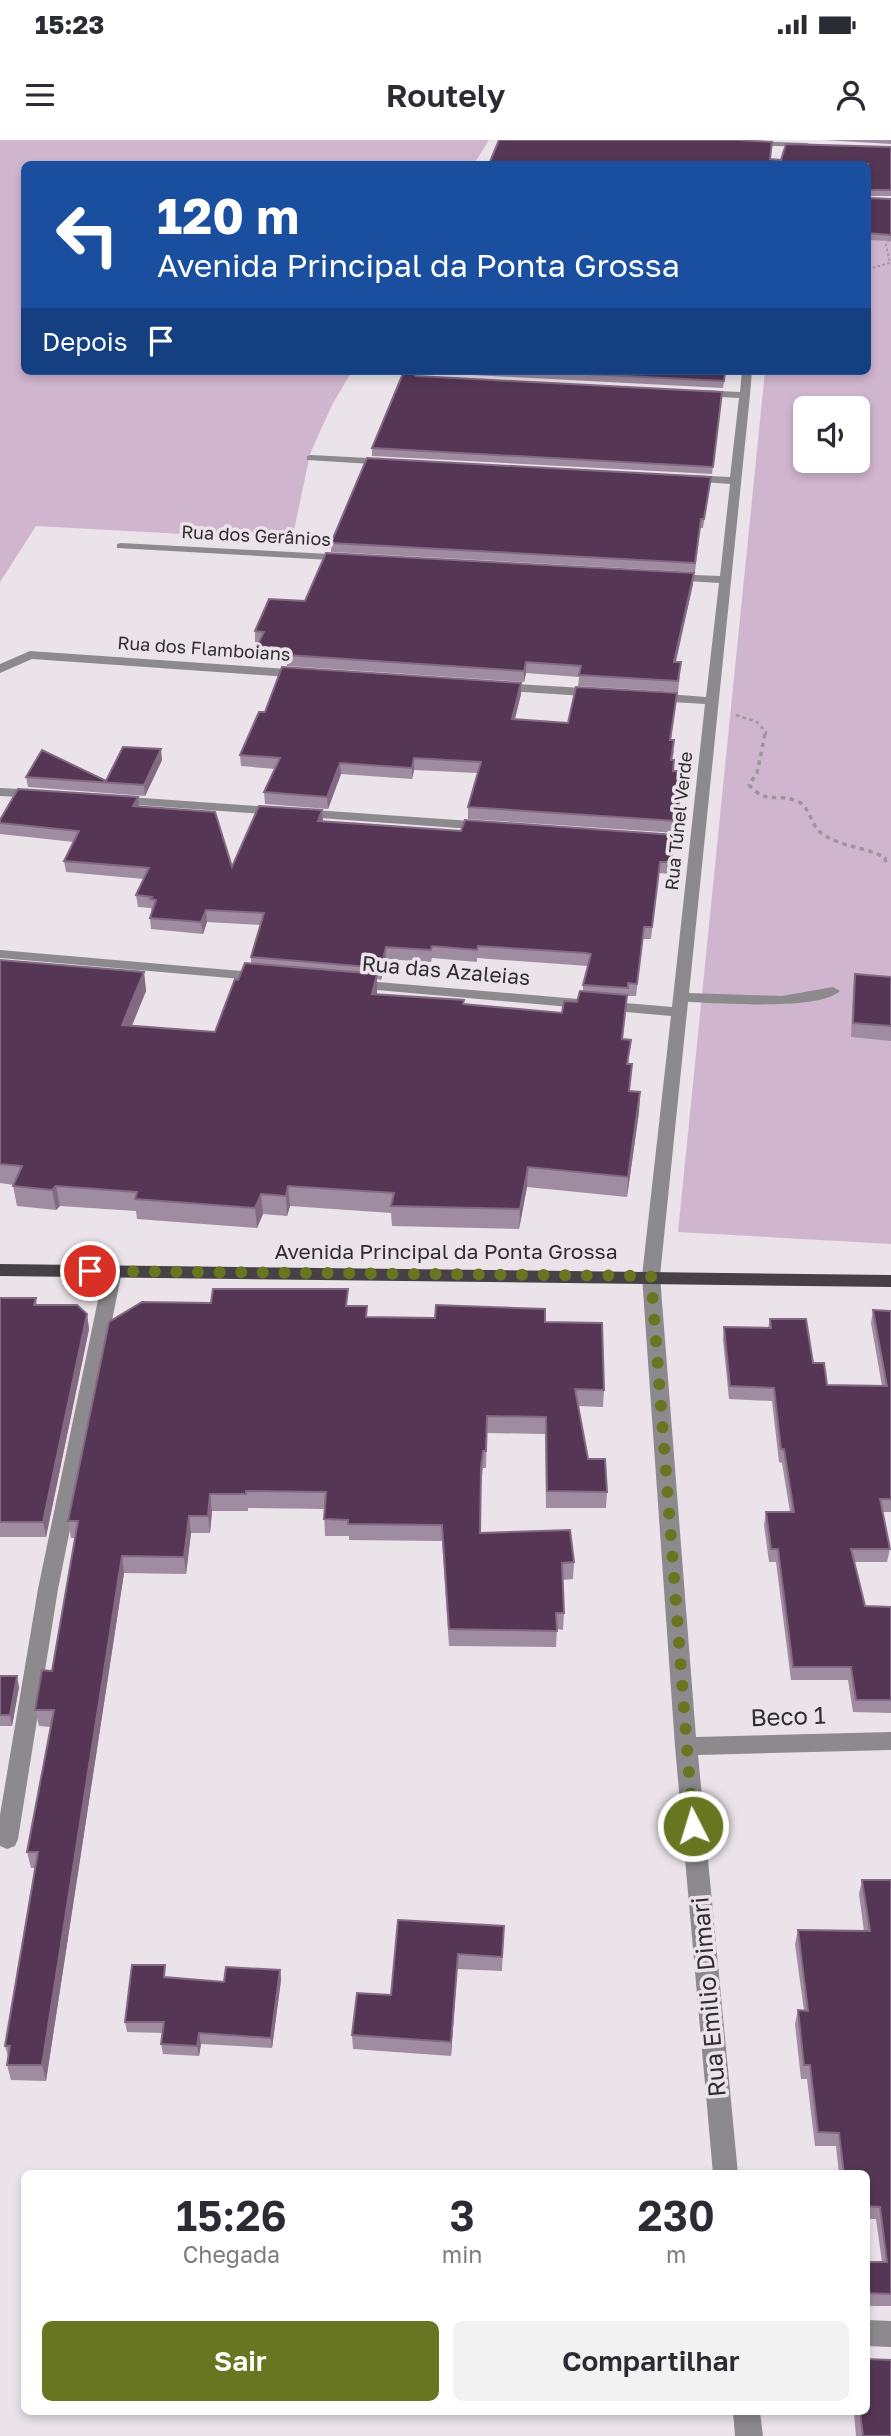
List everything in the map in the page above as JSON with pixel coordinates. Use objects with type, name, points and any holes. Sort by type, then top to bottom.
[{"type":"main road","name":"Avenida Principal da Ponta Grossa","points":[[0,1270],[891,1280]]},
{"type":"street","points":[[740,142],[821,146]]},
{"type":"street","points":[[777,155],[780,142]]},
{"type":"street","name":"Rua Túnel Verde","points":[[651,1276],[679,1004],[689,841],[711,706],[747,375]]},
{"type":"street","points":[[690,392],[745,395]]},
{"type":"street","points":[[311,458],[393,463]]},
{"type":"street","points":[[681,478],[736,481]]},
{"type":"street","name":"Rua dos Gerânios","points":[[121,545],[368,560]]},
{"type":"street","points":[[655,576],[724,580]]},
{"type":"street","name":"Rua dos Flamboians","points":[[0,669],[30,655],[322,675]]},
{"type":"street","points":[[489,686],[614,694]]},
{"type":"street","points":[[642,696],[711,706]]},
{"type":"street","points":[[0,792],[56,796]]},
{"type":"street","points":[[97,799],[501,827]]},
{"type":"street","points":[[0,954],[277,978]]},
{"type":"street","name":"Rua das Azaleias","points":[[332,982],[679,1004],[782,1001],[833,991]]},
{"type":"street","points":[[7,1839],[48,1590],[113,1272]]},
{"type":"street","name":"Rua Emilio Dimari","points":[[651,1276],[686,1746],[726,2170]]},
{"type":"street","name":"Beco 1","points":[[686,1746],[891,1741]]},
{"type":"street","points":[[870,2333],[891,2334]]},
{"type":"street","points":[[747,2415],[748,2436]]},
{"type":"path","points":[[871,268],[890,263],[886,240],[891,236]]},
{"type":"path","points":[[711,706],[757,722],[766,732],[761,744],[762,760],[755,779],[749,785],[756,795],[797,802],[808,810],[812,825],[825,836],[846,845],[876,852],[885,858],[886,865]]},
{"type":"shaded area","points":[[0,140],[489,140],[476,161],[21,161],[21,375],[350,375],[332,405],[310,454],[292,540],[36,526],[0,582]]},
{"type":"shaded area","points":[[871,212],[891,214],[891,1244],[678,1232],[765,375],[871,375]]},
{"type":"building","points":[[499,140],[772,142],[770,159],[781,160],[786,144],[891,147],[891,190],[871,190],[871,161],[490,161]]},
{"type":"building","points":[[871,198],[891,199],[891,235],[871,233]]},
{"type":"building","points":[[402,375],[722,392],[713,467],[372,448]]},
{"type":"building","points":[[606,375],[725,375],[724,381]]},
{"type":"building","points":[[367,458],[711,477],[704,519],[701,519],[695,563],[331,543]]},
{"type":"building","points":[[326,553],[694,573],[674,662],[681,662],[678,681],[579,675],[581,666],[526,662],[524,671],[287,655],[289,649],[257,646],[264,632],[255,631],[269,599],[305,601]]},
{"type":"building","points":[[282,667],[521,683],[512,719],[568,723],[576,687],[677,693],[670,740],[674,740],[671,760],[674,760],[673,771],[679,771],[679,775],[682,775],[677,821],[468,807],[481,762],[414,758],[412,768],[340,763],[327,797],[264,792],[280,758],[240,755],[259,712],[265,712]]},
{"type":"building","points":[[123,747],[161,749],[144,785],[26,777],[42,750],[106,781]]},
{"type":"building","points":[[18,789],[138,797],[133,806],[215,812],[232,867],[259,806],[322,810],[318,821],[461,831],[465,820],[675,835],[671,862],[660,862],[652,927],[644,927],[637,984],[628,983],[628,988],[583,985],[591,954],[586,953],[478,946],[477,950],[432,946],[431,950],[386,947],[381,968],[251,957],[264,913],[206,910],[201,922],[150,918],[156,900],[136,895],[149,868],[64,861],[79,831],[0,823]]},
{"type":"building","points":[[0,960],[144,972],[122,1025],[215,1032],[235,979],[238,980],[245,963],[377,974],[372,994],[464,1000],[463,1004],[562,1013],[564,1001],[577,1002],[580,991],[627,995],[622,1039],[631,1040],[627,1064],[632,1064],[629,1091],[640,1092],[628,1177],[528,1167],[520,1209],[391,1206],[394,1193],[288,1186],[286,1196],[261,1194],[255,1208],[135,1199],[137,1192],[56,1186],[52,1190],[13,1186],[22,1166],[0,1164]]},
{"type":"building","points":[[855,974],[891,977],[891,1026],[853,1023]]},
{"type":"building","points":[[213,1289],[348,1289],[346,1306],[367,1306],[366,1317],[435,1318],[436,1305],[545,1309],[545,1322],[602,1323],[604,1390],[575,1389],[588,1459],[605,1459],[607,1492],[547,1491],[546,1417],[487,1416],[486,1451],[483,1451],[481,1468],[480,1533],[570,1530],[574,1562],[562,1563],[564,1613],[556,1613],[557,1631],[449,1629],[442,1525],[348,1524],[348,1520],[324,1519],[326,1492],[246,1491],[246,1494],[210,1494],[208,1516],[189,1516],[184,1557],[122,1556],[42,2065],[7,2065],[10,2046],[5,2046],[38,1852],[27,1852],[54,1710],[35,1710],[42,1670],[52,1671],[78,1521],[68,1521],[109,1322],[142,1302],[211,1303]]},
{"type":"building","points":[[0,1298],[36,1298],[34,1305],[77,1305],[87,1314],[43,1522],[0,1522]]},
{"type":"building","points":[[873,1310],[891,1311],[891,1499],[880,1499],[890,1549],[851,1549],[865,1606],[891,1607],[891,1700],[856,1700],[851,1667],[793,1667],[778,1549],[771,1549],[766,1512],[794,1512],[784,1449],[781,1449],[774,1388],[730,1386],[724,1327],[771,1328],[770,1319],[806,1319],[813,1363],[824,1363],[827,1385],[887,1386]]},
{"type":"building","points":[[0,1676],[17,1676],[10,1715],[0,1715]]},
{"type":"building","points":[[862,1880],[891,1880],[891,2294],[870,2293],[870,2262],[887,2262],[880,2207],[870,2206],[870,2170],[844,2170],[839,2133],[818,2132],[810,2065],[804,2065],[798,2010],[808,2011],[798,1930],[870,1931]]},
{"type":"building","points":[[398,1920],[504,1926],[502,1957],[458,1954],[451,2042],[352,2035],[357,1993],[391,1995]]},
{"type":"building","points":[[132,1965],[165,1965],[164,1977],[224,1982],[226,1967],[280,1970],[271,2038],[199,2033],[197,2046],[161,2044],[164,2022],[125,2022]]},
{"type":"building","points":[[870,2359],[891,2360],[891,2436],[863,2436],[860,2415],[870,2415]]},
{"type":"route","points":[[90,1271],[651,1276],[693,1826]]}]
